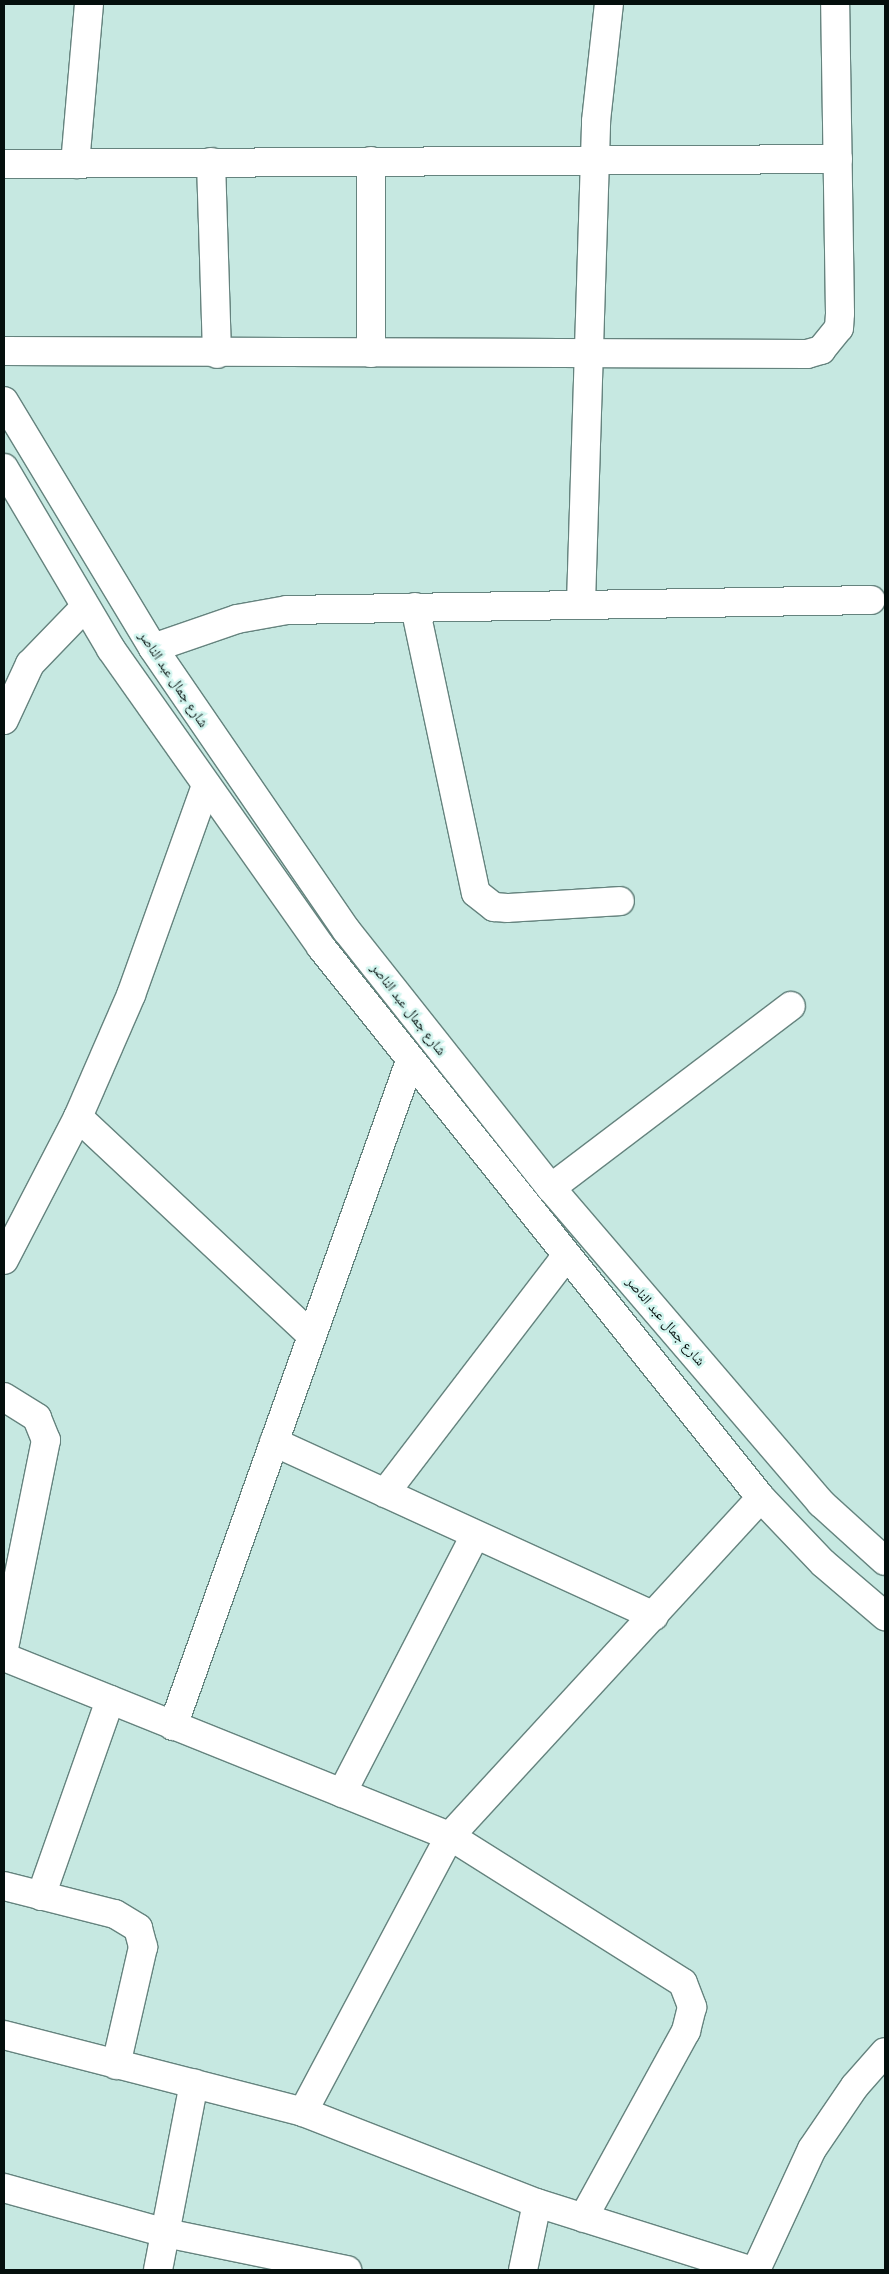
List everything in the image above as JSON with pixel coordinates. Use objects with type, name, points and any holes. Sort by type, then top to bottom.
[{"type":"street","points":[[75,164],[90,4]]},
{"type":"street","points":[[581,603],[594,159],[609,4]]},
{"type":"street","points":[[4,351],[217,354],[587,351],[806,354],[832,342],[840,313],[835,4]]},
{"type":"street","points":[[4,164],[838,159]]},
{"type":"street","points":[[371,353],[372,161]]},
{"type":"street","points":[[211,162],[217,354]]},
{"type":"street","name":"شارع جمال عبد الناصر","points":[[4,401],[153,648],[347,931],[551,1188],[821,1502],[885,1561]]},
{"type":"street","points":[[4,468],[84,608],[321,947],[410,1061],[761,1498],[823,1563],[885,1616]]},
{"type":"street","points":[[153,648],[237,619],[287,610],[581,603],[871,600]]},
{"type":"street","points":[[415,607],[476,893],[494,907],[507,908],[620,901]]},
{"type":"street","points":[[4,720],[30,664],[84,608]]},
{"type":"street","points":[[4,1260],[78,1117],[132,995],[206,785]]},
{"type":"street","points":[[551,1188],[791,1006]]},
{"type":"street","points":[[173,1726],[410,1061]]},
{"type":"street","points":[[78,1117],[312,1336]]},
{"type":"street","points":[[385,1493],[566,1256]]},
{"type":"street","points":[[4,1397],[37,1418],[46,1440],[4,1648]]},
{"type":"street","points":[[274,1442],[654,1616]]},
{"type":"street","points":[[303,2112],[450,1836],[761,1498]]},
{"type":"street","points":[[342,1793],[475,1535]]},
{"type":"street","points":[[4,1657],[450,1836],[659,1965],[683,1983],[692,2007],[686,2031],[583,2218]]},
{"type":"street","points":[[42,1896],[110,1700]]},
{"type":"street","points":[[4,1886],[115,1914],[127,1920],[142,1937],[116,2065]]},
{"type":"street","points":[[4,2035],[303,2112],[537,2203],[749,2270]]},
{"type":"street","points":[[756,2270],[812,2149],[855,2086],[885,2052]]},
{"type":"street","points":[[158,2270],[194,2083]]},
{"type":"street","points":[[4,2188],[166,2233],[318,2267],[347,2270]]},
{"type":"street","points":[[523,2270],[537,2203]]}]
